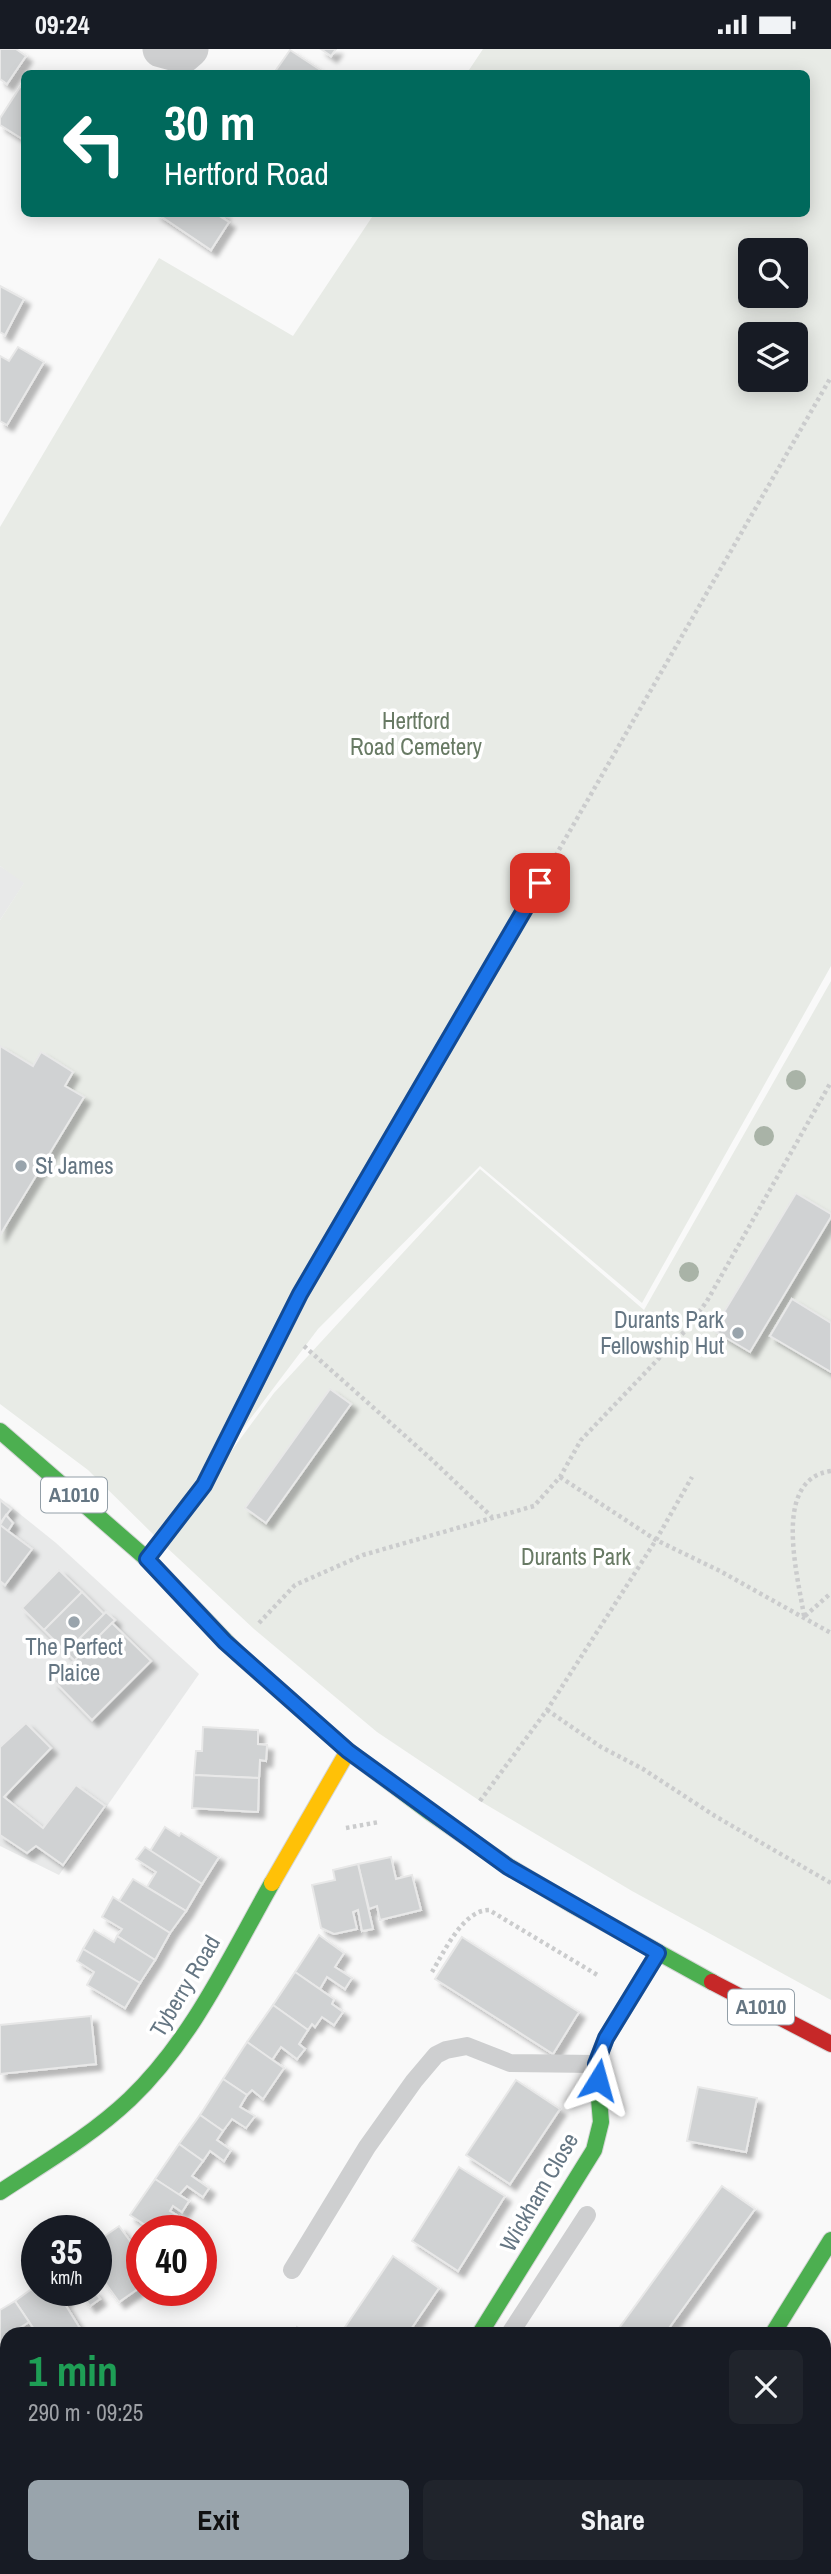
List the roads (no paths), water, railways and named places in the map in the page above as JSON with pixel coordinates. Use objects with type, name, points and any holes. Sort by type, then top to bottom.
[{"type":"street","points":[[161,49],[183,55],[190,49]]},
{"type":"street","name":"A1010","points":[[0,1431],[147,1559],[238,1654],[348,1751],[508,1867],[658,1953],[831,2044]]},
{"type":"street","name":"Tyberry Road","points":[[0,2192],[64,2150],[119,2109],[170,2056],[348,1751]]},
{"type":"street","name":"Wickham Close","points":[[484,2327],[594,2150],[601,2122],[596,2064],[606,2038],[658,1953]]},
{"type":"street","points":[[777,2327],[831,2240]]},
{"type":"lane","points":[[147,1559],[204,1485],[300,1294],[540,883]]},
{"type":"lane","points":[[292,2270],[367,2147],[436,2055],[467,2046],[510,2063],[596,2064]]},
{"type":"lane","points":[[515,2327],[587,2215]]},
{"type":"place","name":"St James","points":[[21,1166]]},
{"type":"place","name":"Durants Park Fellowship Hut","points":[[738,1333]]},
{"type":"place","name":"The Perfect Plaice","points":[[74,1622]]},
{"type":"park label","name":"Hertford Road Cemetery","points":[[416,734]]},
{"type":"park label","name":"Durants Park","points":[[576,1557]]}]
